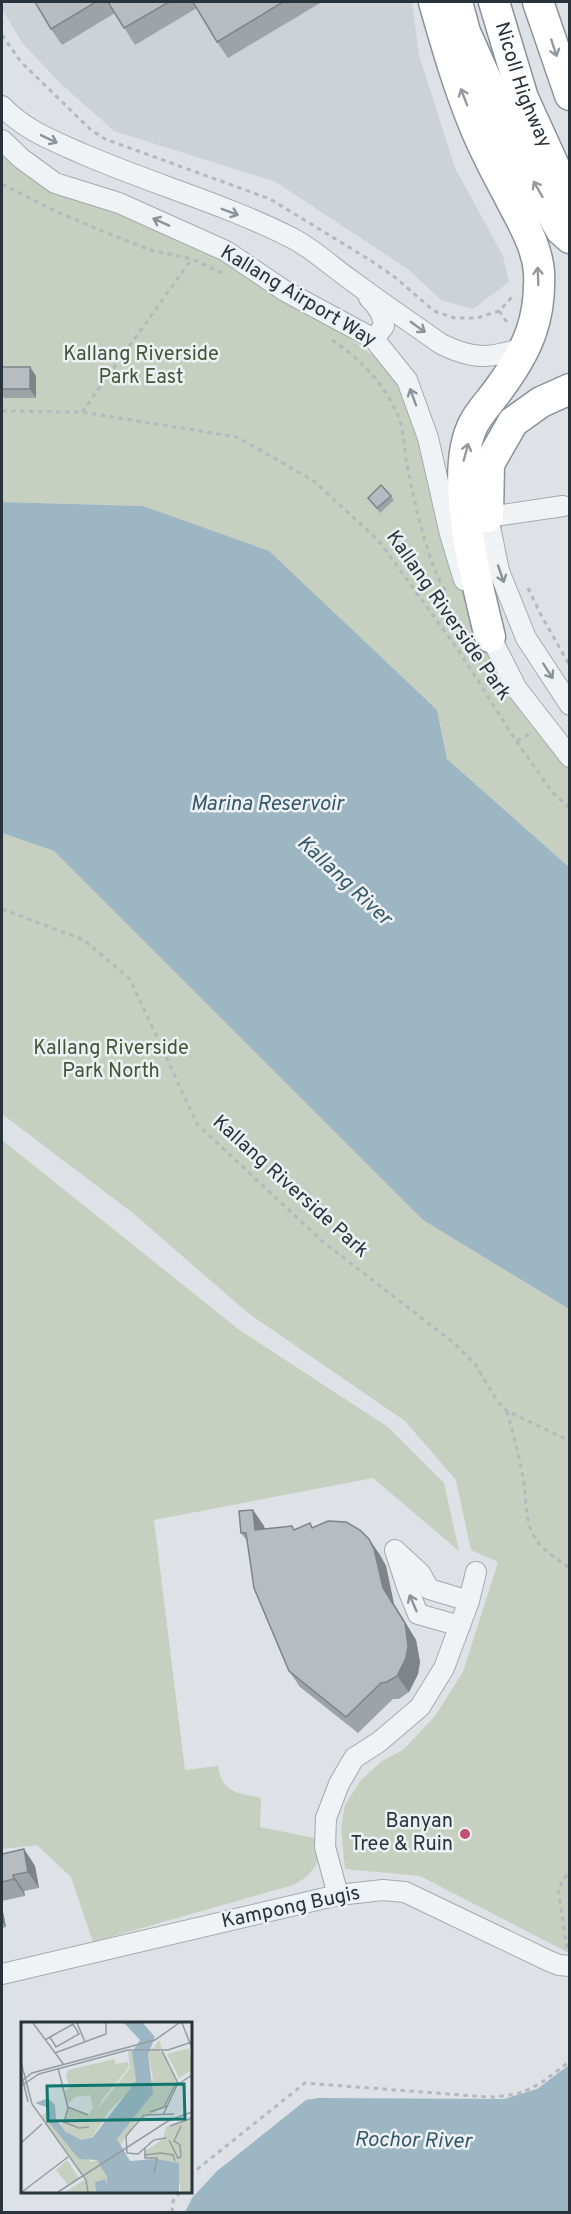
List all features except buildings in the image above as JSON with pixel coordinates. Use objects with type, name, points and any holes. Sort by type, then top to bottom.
[{"type":"highway","points":[[434,2],[449,57],[475,127],[531,238],[538,270],[538,314],[526,347],[504,383],[474,423],[463,462],[465,510],[472,559],[490,637]]},
{"type":"highway","points":[[457,2],[465,32],[524,165],[561,230],[570,238]]},
{"type":"highway","name":"Nicoll Highway","points":[[494,2],[523,98],[570,201]]},
{"type":"highway","name":"Nicoll Highway","points":[[538,2],[570,95]]},
{"type":"highway","points":[[488,517],[489,464],[513,422],[541,402],[570,389]]},
{"type":"street","name":"Kallang Airport Way","points":[[2,106],[14,119],[45,137],[109,166],[293,238],[327,260],[352,282],[441,344],[454,350],[470,356],[496,356],[526,347]]},
{"type":"street","name":"Kallang Airport Way","points":[[2,140],[22,159],[55,183],[118,203],[226,251],[285,291],[374,339],[407,380],[428,438],[450,534],[466,588],[517,689],[570,757]]},
{"type":"street","points":[[2,155],[22,159]]},
{"type":"street","points":[[352,282],[377,305],[383,317],[384,326],[374,339]]},
{"type":"street","points":[[563,506],[488,517],[499,571],[526,638],[570,705]]},
{"type":"street","points":[[460,1626],[418,1614],[395,1550],[420,1573],[429,1589],[469,1601]]},
{"type":"street","points":[[338,1895],[325,1846],[326,1818],[339,1785],[354,1758],[379,1742],[420,1707],[444,1668],[469,1601],[476,1572]]},
{"type":"street","name":"Kampong Bugis","points":[[2,1974],[338,1895],[383,1890],[405,1892],[559,1965],[569,1958]]},
{"type":"path","points":[[2,35],[21,62],[91,130],[105,139],[270,199],[387,272],[434,311],[455,318],[477,318],[499,311],[516,294]]},
{"type":"path","points":[[2,184],[53,210],[150,250],[192,259],[231,278]]},
{"type":"path","points":[[82,412],[192,259],[202,240]]},
{"type":"path","points":[[326,336],[364,363],[398,413],[409,476],[423,532],[443,589],[454,598]]},
{"type":"path","name":"Kallang Riverside Park","points":[[2,411],[82,412],[237,436],[314,481],[379,541],[461,654],[553,793],[570,808]]},
{"type":"path","points":[[522,726],[528,736]]},
{"type":"path","name":"Kallang Riverside Park","points":[[2,909],[84,940],[130,979],[196,1124],[322,1241],[454,1343],[475,1364],[497,1401],[507,1411],[570,1442]]},
{"type":"path","points":[[507,1411],[519,1455],[528,1523],[542,1548],[570,1568]]},
{"type":"path","points":[[569,1958],[558,1889],[570,1870]]},
{"type":"path","points":[[192,2173],[304,2084],[487,2097],[506,2096],[535,2088],[570,2061]]},
{"type":"path","points":[[172,2212],[173,2201],[179,2193]]},
{"type":"shaded area","points":[[2,2],[412,2],[419,55],[455,168],[503,256],[509,282],[473,309],[441,300],[409,270],[276,182],[114,131],[61,84],[23,44],[2,9]]},
{"type":"green space","name":"Kallang Riverside Park East","points":[[2,140],[22,159],[285,291],[407,380],[466,588],[569,757],[569,867],[447,759],[437,710],[143,506],[2,502]]},
{"type":"green space","name":"Kallang Riverside Park North","points":[[2,833],[54,851],[423,1220],[569,1309],[569,1953],[420,1876],[345,1869],[341,1828],[345,1805],[360,1781],[382,1761],[403,1750],[435,1716],[463,1672],[498,1562],[471,1550],[456,1480],[405,1421],[248,1313],[134,1214],[2,1114]]},
{"type":"green space","points":[[2,1140],[238,1329],[388,1427],[444,1483],[459,1551],[373,1478],[154,1520],[185,1770],[218,1766],[227,1787],[238,1793],[261,1798],[260,1827],[324,1840],[320,1855],[311,1872],[293,1885],[93,1942],[71,1877],[37,1845],[2,1849]]},
{"type":"water","name":"Marina Reservoir","points":[[2,502],[143,506],[269,551],[437,710],[447,759],[569,867],[569,1309],[423,1220],[54,851],[2,833]]},
{"type":"water","name":"Rochor River","points":[[569,2065],[569,2212],[185,2212],[192,2198],[217,2171],[306,2100],[318,2098],[504,2099],[537,2089]]},
{"type":"place","name":"Banyan Tree & Ruin","points":[[465,1834]]},
{"type":"water label","name":"Kallang River","points":[[344,881]]}]
